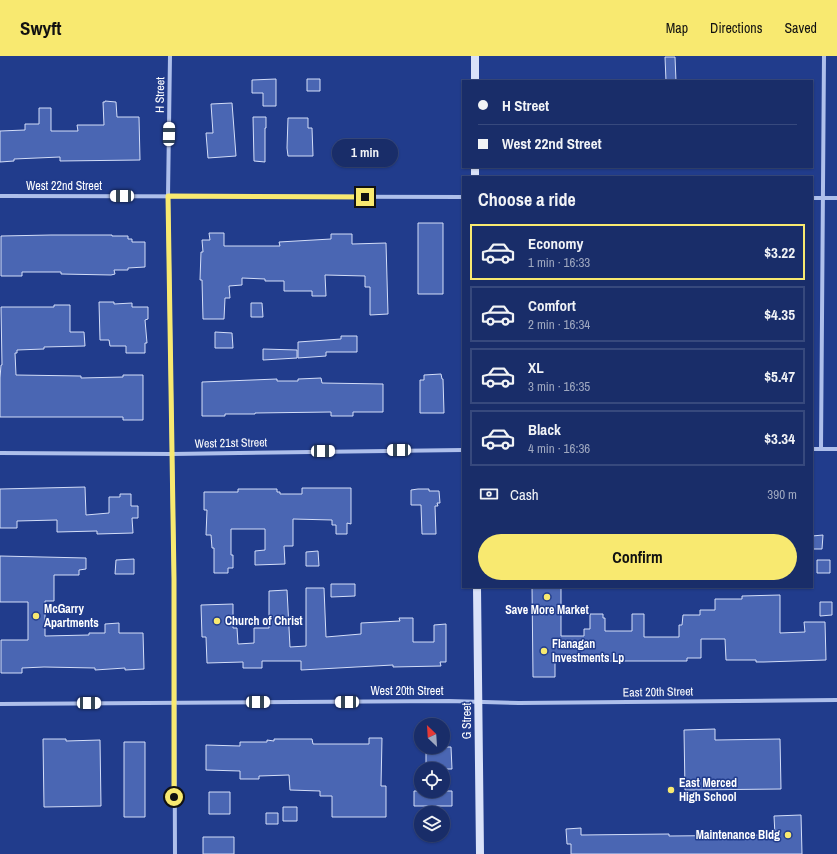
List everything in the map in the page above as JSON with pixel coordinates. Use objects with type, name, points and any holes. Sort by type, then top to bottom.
[{"type":"main road","points":[[474,56],[475,80]]},
{"type":"main road","name":"G Street","points":[[478,588],[480,854]]},
{"type":"street","name":"H Street","points":[[170,56],[168,196],[174,579],[175,854]]},
{"type":"street","points":[[821,449],[824,56]]},
{"type":"street","name":"West 22nd Street","points":[[0,196],[462,197]]},
{"type":"street","points":[[813,198],[837,198]]},
{"type":"street","points":[[813,449],[837,449]]},
{"type":"street","name":"West 21st Street","points":[[0,453],[172,454],[462,450]]},
{"type":"street","name":"East 20th Street","points":[[478,702],[519,703],[837,700]]},
{"type":"street","name":"West 20th Street","points":[[0,704],[478,702]]},
{"type":"building","points":[[665,57],[675,57],[676,80],[666,80]]},
{"type":"building","points":[[276,79],[276,106],[263,106],[263,93],[252,93],[252,80]]},
{"type":"building","points":[[307,79],[320,79],[320,91],[307,91]]},
{"type":"building","points":[[103,102],[116,102],[117,117],[139,117],[140,160],[60,161],[60,157],[14,159],[14,161],[0,162],[0,131],[25,130],[25,124],[39,124],[39,108],[51,108],[51,131],[78,131],[77,125],[104,125]]},
{"type":"building","points":[[232,103],[236,156],[208,158],[206,133],[213,133],[211,104]]},
{"type":"building","points":[[253,117],[266,117],[265,162],[254,161]]},
{"type":"building","points":[[288,118],[308,118],[308,128],[312,128],[313,156],[288,156]]},
{"type":"building","points":[[418,223],[443,223],[443,294],[418,294]]},
{"type":"building","points":[[209,233],[224,233],[224,246],[280,246],[279,242],[331,239],[331,234],[352,234],[352,244],[386,243],[388,314],[370,315],[370,287],[365,287],[365,276],[325,275],[326,296],[312,296],[312,291],[284,291],[284,281],[265,281],[265,279],[242,278],[242,285],[229,286],[230,298],[225,298],[224,319],[203,319],[202,280],[200,280],[201,252],[203,252],[202,240],[210,240]]},
{"type":"building","points":[[1,236],[128,236],[128,239],[132,239],[132,242],[145,242],[145,267],[128,268],[128,270],[114,270],[115,274],[111,275],[61,274],[61,272],[22,272],[22,276],[1,276]]},
{"type":"building","points":[[99,302],[114,302],[114,304],[132,303],[132,307],[148,307],[148,319],[145,320],[147,343],[145,343],[145,353],[126,353],[126,346],[110,346],[109,340],[100,340]]},
{"type":"building","points":[[251,303],[262,303],[263,317],[251,317]]},
{"type":"building","points":[[54,305],[70,305],[70,332],[84,332],[85,346],[44,347],[44,349],[17,350],[17,353],[15,353],[16,375],[81,376],[81,378],[143,375],[143,420],[123,420],[123,417],[0,417],[0,378],[2,365],[1,307],[54,307]]},
{"type":"building","points":[[215,332],[232,333],[233,348],[215,348]]},
{"type":"building","points":[[341,336],[357,336],[357,352],[326,352],[326,356],[298,358],[298,342],[341,339]]},
{"type":"building","points":[[263,349],[297,350],[297,358],[263,360]]},
{"type":"building","points":[[441,374],[443,379],[444,413],[420,413],[420,380],[424,380],[424,375]]},
{"type":"building","points":[[321,378],[322,383],[383,384],[383,412],[353,412],[353,416],[331,416],[331,412],[255,413],[225,414],[225,416],[202,416],[202,382],[277,379],[277,381],[298,381],[298,379]]},
{"type":"building","points":[[85,487],[86,515],[109,513],[109,497],[120,497],[120,494],[131,494],[131,506],[138,506],[138,518],[132,518],[133,533],[97,534],[97,531],[57,532],[57,520],[17,521],[17,528],[0,528],[0,489]]},
{"type":"building","points":[[302,488],[351,488],[351,524],[347,523],[347,534],[336,534],[336,525],[332,525],[332,520],[293,519],[293,546],[284,546],[285,564],[255,565],[255,551],[265,550],[265,529],[231,529],[231,555],[233,555],[233,568],[228,568],[228,573],[214,573],[214,548],[212,548],[211,535],[206,535],[207,510],[204,510],[204,492],[238,492],[238,489],[277,489],[277,492],[280,492],[280,494],[302,494]]},
{"type":"building","points":[[418,489],[439,491],[440,503],[437,503],[438,506],[435,506],[436,534],[422,534],[421,505],[411,505],[411,490]]},
{"type":"building","points":[[823,535],[822,549],[813,549],[813,536]]},
{"type":"building","points":[[318,551],[319,566],[306,566],[306,552]]},
{"type":"building","points":[[0,556],[86,558],[86,569],[79,570],[79,575],[54,575],[54,601],[45,601],[45,636],[105,633],[105,624],[119,623],[119,633],[143,633],[144,669],[125,670],[125,668],[95,670],[95,668],[44,667],[22,668],[22,673],[1,673],[1,640],[28,640],[28,602],[0,602]]},
{"type":"building","points":[[134,559],[134,574],[115,574],[116,560]]},
{"type":"building","points":[[817,560],[830,560],[830,573],[817,573]]},
{"type":"building","points":[[331,584],[355,584],[355,596],[331,597]]},
{"type":"building","points":[[306,588],[324,588],[326,637],[361,634],[361,623],[400,621],[399,618],[413,618],[413,642],[434,642],[434,625],[446,624],[446,662],[440,662],[441,666],[393,667],[393,665],[301,670],[301,661],[262,661],[262,668],[243,668],[243,662],[207,663],[206,637],[202,637],[201,605],[233,604],[233,628],[237,628],[238,644],[254,643],[254,628],[269,628],[269,591],[287,590],[290,647],[306,646]]},
{"type":"building","points":[[532,588],[561,588],[561,636],[584,636],[584,629],[590,629],[590,614],[603,614],[603,618],[605,618],[605,631],[632,631],[632,614],[644,614],[644,637],[679,637],[679,625],[682,625],[683,615],[700,615],[700,610],[715,610],[715,599],[742,599],[742,596],[780,595],[780,633],[805,632],[804,622],[825,622],[826,660],[756,662],[756,660],[726,660],[725,639],[701,639],[701,658],[687,658],[687,661],[607,661],[607,657],[577,658],[577,661],[555,661],[555,677],[533,677]]},
{"type":"building","points":[[820,602],[832,602],[832,615],[820,616]]},
{"type":"building","points":[[715,729],[715,740],[780,739],[781,789],[685,790],[684,730]]},
{"type":"building","points":[[369,738],[382,738],[381,786],[386,786],[386,817],[332,817],[332,796],[320,796],[320,791],[290,790],[289,775],[259,776],[259,779],[240,779],[240,771],[206,770],[206,745],[240,746],[240,742],[267,742],[267,740],[274,741],[274,739],[312,739],[313,744],[369,744]]},
{"type":"building","points":[[43,739],[66,739],[66,741],[100,740],[101,806],[44,807]]},
{"type":"building","points":[[124,742],[145,742],[145,817],[124,817]]},
{"type":"building","points":[[451,747],[452,769],[450,769],[450,762],[426,762],[426,754],[450,754]]},
{"type":"building","points":[[450,791],[452,791],[452,806],[414,806],[414,798],[450,798]]},
{"type":"building","points":[[209,792],[230,792],[230,814],[209,814]]},
{"type":"building","points":[[283,807],[297,807],[297,821],[283,821]]},
{"type":"building","points":[[266,813],[278,813],[278,824],[266,824]]},
{"type":"building","points":[[801,815],[802,854],[571,854],[571,844],[567,844],[566,829],[581,828],[581,835],[775,835],[774,816]]},
{"type":"building","points":[[203,837],[234,837],[234,854],[203,854]]},
{"type":"place","name":"Save More Market","points":[[547,597]]},
{"type":"place","name":"McGarry Apartments","points":[[36,616]]},
{"type":"place","name":"Church of Christ","points":[[217,621]]},
{"type":"place","name":"Flanagan Investments Lp","points":[[544,651]]},
{"type":"place","name":"East Merced High School","points":[[671,790]]},
{"type":"place","name":"Maintenance Bldg","points":[[788,835]]},
{"type":"route","points":[[174,797],[174,579],[168,196],[365,197]]}]
